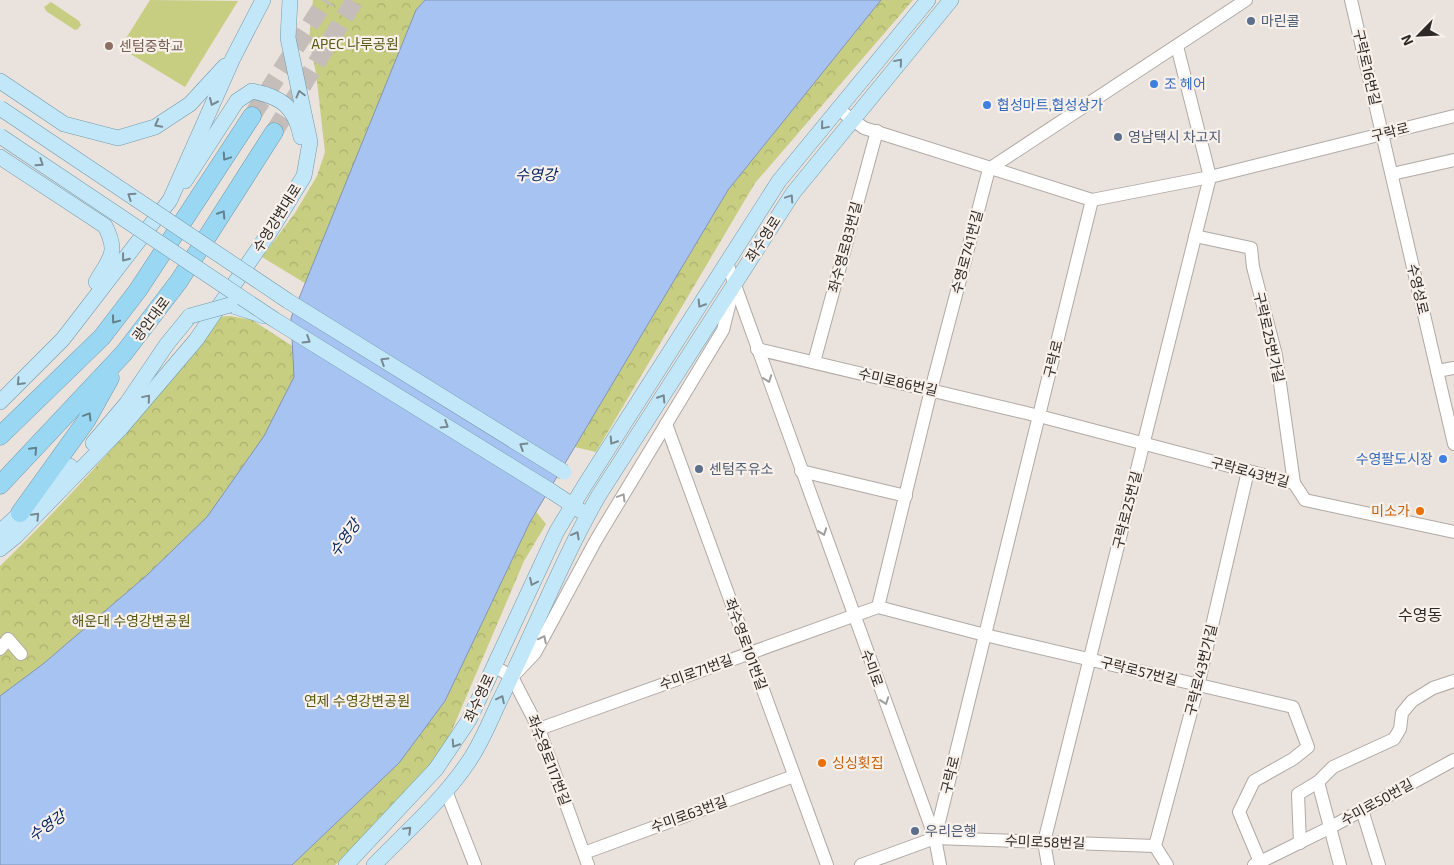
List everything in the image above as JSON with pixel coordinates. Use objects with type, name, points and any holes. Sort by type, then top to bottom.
[{"type":"highway","name":"광안대로","points":[[0,436],[102,337],[138,290],[252,116]]},
{"type":"highway","name":"광안대로","points":[[0,485],[124,353],[179,281],[274,132]]},
{"type":"highway","points":[[20,513],[86,420],[124,353]]},
{"type":"main road","points":[[170,200],[233,58],[263,0]]},
{"type":"main road","name":"수영강변대로","points":[[0,549],[16,536],[121,428],[196,340],[271,230],[304,176],[310,142],[288,38],[290,0]]},
{"type":"main road","name":"좌수영로","points":[[346,865],[431,775],[453,747],[469,720],[557,531],[585,486],[779,181],[928,0]]},
{"type":"main road","name":"좌수영로","points":[[374,865],[446,791],[469,762],[482,740],[512,677],[573,540],[599,495],[792,193],[951,0]]},
{"type":"main road","points":[[0,82],[64,124],[118,138],[155,127],[190,104],[233,58]]},
{"type":"main road","points":[[0,402],[63,339],[193,171],[237,101],[252,91],[274,96],[292,111],[300,134],[304,176]]},
{"type":"main road","points":[[0,108],[288,301],[599,495]]},
{"type":"main road","points":[[0,136],[275,320],[588,514]]},
{"type":"main road","points":[[0,157],[105,226],[113,242],[111,257],[63,339]]},
{"type":"main road","points":[[0,532],[84,453],[127,404],[167,344],[190,316],[230,305],[275,320]]},
{"type":"street","points":[[989,169],[1246,0]]},
{"type":"street","name":"구락로16번길","points":[[1351,0],[1382,134]]},
{"type":"street","points":[[1177,46],[1210,177]]},
{"type":"street","points":[[838,108],[864,128],[1092,200]]},
{"type":"street","name":"구락로","points":[[934,838],[1092,200],[1210,177],[1454,116]]},
{"type":"street","name":"좌수영로83번길","points":[[814,362],[877,131]]},
{"type":"street","name":"수영성로","points":[[1382,134],[1454,444]]},
{"type":"street","points":[[1392,174],[1454,160]]},
{"type":"street","name":"수영로741번길","points":[[878,607],[931,390],[989,169]]},
{"type":"street","name":"구락로25번길","points":[[1044,842],[1210,177]]},
{"type":"street","name":"구락로25번가길","points":[[1195,236],[1251,248],[1253,267],[1276,355],[1294,483]]},
{"type":"street","name":"수미로","points":[[727,263],[934,838],[940,865]]},
{"type":"street","points":[[494,666],[512,677],[535,653],[596,540],[723,330],[735,283]]},
{"type":"street","name":"수미로86번길","points":[[757,349],[1039,416]]},
{"type":"street","points":[[1437,370],[1454,368]]},
{"type":"street","name":"구락로43번길","points":[[1039,416],[1294,483],[1305,500],[1454,532]]},
{"type":"street","name":"좌수영로101번길","points":[[666,424],[827,865]]},
{"type":"street","name":"구락로43번가길","points":[[1155,846],[1198,686],[1248,470]]},
{"type":"street","points":[[801,471],[906,496]]},
{"type":"street","points":[[853,615],[878,607],[985,635]]},
{"type":"street","name":"수미로71번길","points":[[540,730],[853,615]]},
{"type":"street","name":"구락로57번길","points":[[985,635],[1293,707]]},
{"type":"street","points":[[0,649],[8,639],[21,654]]},
{"type":"street","name":"좌수영로117번길","points":[[512,677],[540,730],[586,859]]},
{"type":"street","points":[[1300,843],[1298,794],[1318,782],[1333,767],[1394,739],[1400,728],[1402,713],[1412,700],[1433,688],[1454,681]]},
{"type":"street","name":"수미로50번길","points":[[1293,707],[1308,747],[1293,759],[1254,781],[1240,812],[1257,863],[1331,827],[1454,760]]},
{"type":"street","name":"수미로63번길","points":[[586,859],[794,776]]},
{"type":"street","points":[[1318,782],[1340,865]]},
{"type":"street","points":[[446,791],[475,865]]},
{"type":"street","points":[[1362,810],[1379,865]]},
{"type":"street","points":[[861,865],[934,838]]},
{"type":"street","name":"수미로58번길","points":[[934,838],[1155,846]]},
{"type":"street","points":[[1044,842],[1048,865]]},
{"type":"street","points":[[1155,846],[1167,865]]},
{"type":"green space","points":[[150,0],[238,1],[185,87],[124,50],[123,43]]},
{"type":"green space","name":"APEC 나루공원","points":[[313,0],[425,0],[416,10],[313,288],[262,257],[295,213],[317,176],[325,152],[316,73],[309,40]]},
{"type":"green space","points":[[867,0],[913,0],[755,183],[596,452],[554,442],[728,169]]},
{"type":"green space","points":[[51,2],[79,21],[81,25],[78,29],[75,30],[46,11],[44,7]]},
{"type":"green space","points":[[230,316],[252,320],[521,493],[546,524],[524,561],[444,749],[355,848],[335,865],[0,865],[0,566],[114,446],[167,383],[217,317]]},
{"type":"water","name":"수영강","points":[[425,0],[881,0],[728,190],[530,522],[445,701],[399,763],[292,865],[0,865],[0,696],[43,664],[146,576],[207,517],[264,436],[294,377],[291,318],[416,10]]},
{"type":"tunnel","points":[[252,116],[326,0]]},
{"type":"tunnel","points":[[274,132],[355,0]]},
{"type":"place","name":"마린콜","points":[[1251,21]]},
{"type":"place","name":"센텀중학교","points":[[109,46]]},
{"type":"place","name":"조 헤어","points":[[1154,84]]},
{"type":"place","name":"협성마트,협성상가","points":[[987,105]]},
{"type":"place","name":"영남택시 차고지","points":[[1118,137]]},
{"type":"place","name":"수영팔도시장","points":[[1443,459]]},
{"type":"place","name":"센텀주유소","points":[[699,469]]},
{"type":"place","name":"미소가","points":[[1420,511]]},
{"type":"place","name":"싱싱횟집","points":[[822,763]]},
{"type":"place","name":"우리은행","points":[[915,831]]},
{"type":"district","name":"수영동","points":[[1420,615]]},
{"type":"park label","name":"해운대 수영강변공원","points":[[131,621]]},
{"type":"park label","name":"연제 수영강변공원","points":[[357,701]]}]
